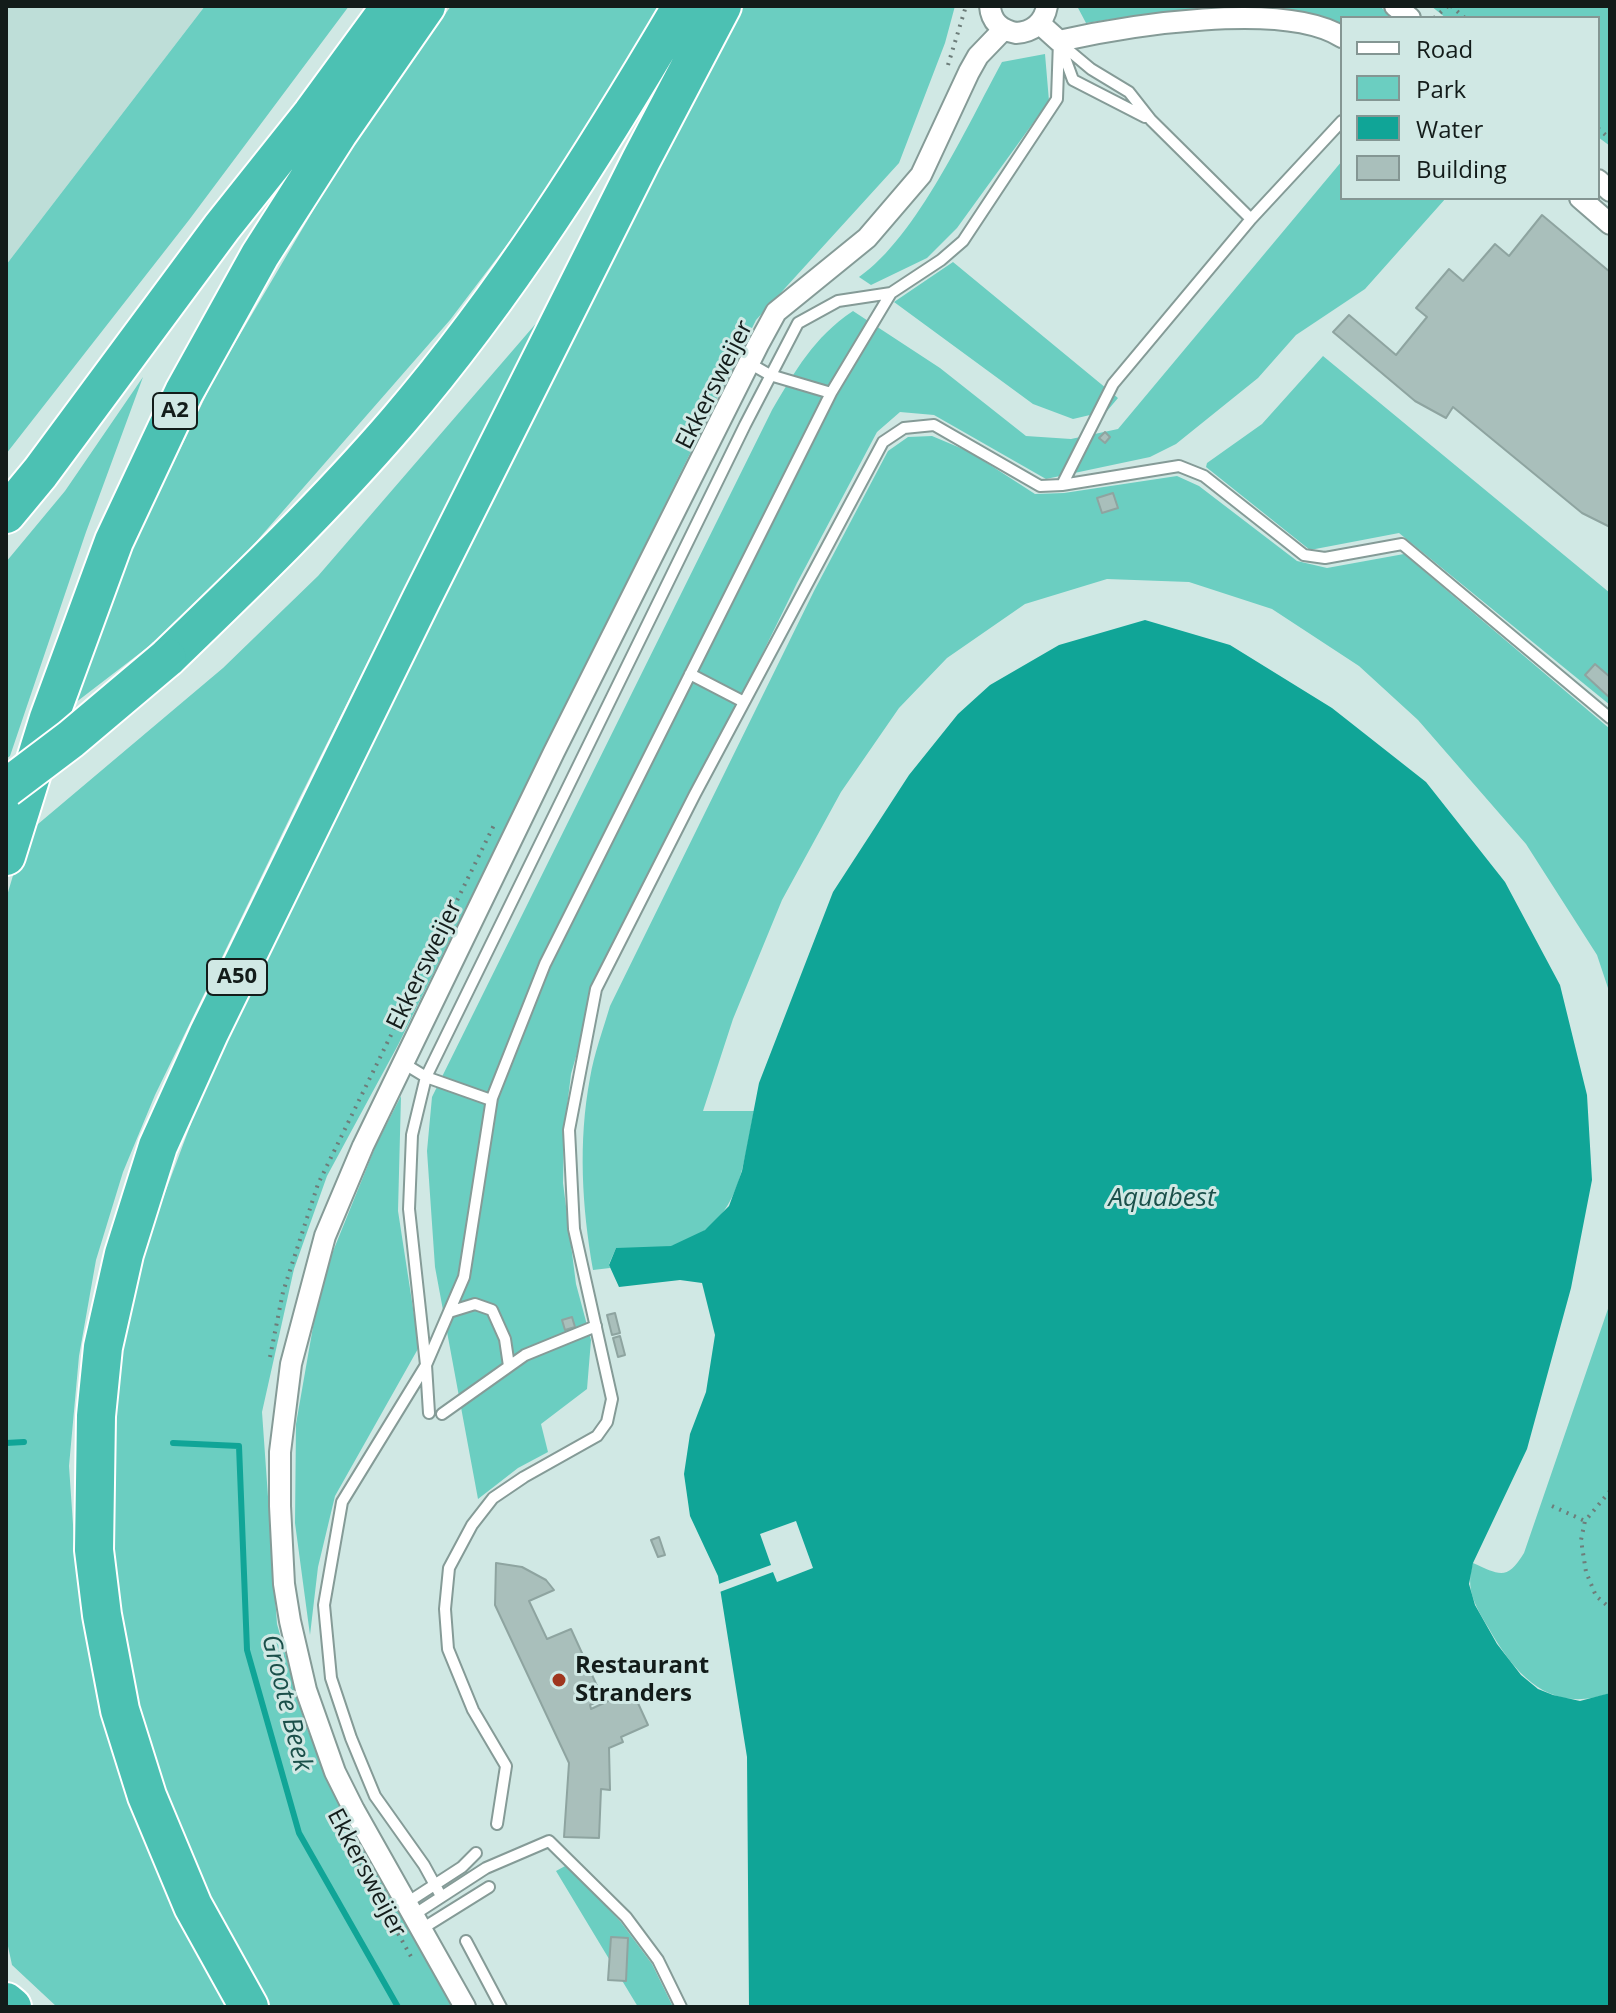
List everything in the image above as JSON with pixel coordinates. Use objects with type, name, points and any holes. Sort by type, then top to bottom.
[{"type":"highway","points":[[6,514],[391,6]]},
{"type":"highway","name":"A2","points":[[6,856],[49,718],[114,541],[184,392],[260,255],[338,133],[426,6]]},
{"type":"highway","points":[[6,788],[71,739],[167,658],[314,513],[400,419],[514,271],[602,140],[682,6]]},
{"type":"highway","name":"A50","points":[[249,2007],[193,1906],[147,1796],[120,1710],[102,1615],[94,1550],[96,1416],[103,1347],[124,1254],[158,1146],[209,1033],[641,160],[722,6]]},
{"type":"street","points":[[990,6],[997,24],[1016,33],[1024,33],[1043,15],[1059,41],[1148,24],[1274,17],[1307,23],[1340,36]]},
{"type":"street","name":"Ekkersweijer","points":[[465,2007],[412,1917],[335,1772],[306,1690],[286,1596],[280,1452],[291,1364],[325,1236],[363,1146],[554,752],[776,312],[867,238],[921,175],[978,56],[1004,29]]},
{"type":"street","points":[[1582,200],[1610,224]]},
{"type":"lane","points":[[1059,41],[1091,69],[1129,92],[1151,120],[1251,219]]},
{"type":"lane","points":[[1059,41],[1073,80],[1151,120]]},
{"type":"lane","points":[[429,1413],[409,1209],[412,1135],[426,1077],[798,323],[838,301],[891,293],[941,260],[963,241],[1057,99],[1059,41]]},
{"type":"lane","points":[[1062,485],[1113,384],[1251,219],[1340,123]]},
{"type":"lane","points":[[441,1896],[375,1796],[331,1678],[324,1605],[342,1502],[426,1365],[464,1277],[491,1100],[545,964],[831,393],[891,293]]},
{"type":"lane","points":[[749,363],[770,375],[831,393]]},
{"type":"lane","points":[[497,1824],[506,1766],[473,1710],[448,1649],[445,1609],[449,1568],[472,1525],[493,1498],[597,1436],[607,1422],[612,1399],[574,1229],[569,1130],[596,989],[883,442],[904,428],[934,425],[1040,486],[1179,466],[1204,476],[1304,555],[1325,558],[1402,544],[1610,718]]},
{"type":"lane","points":[[690,674],[744,702]]},
{"type":"lane","points":[[403,1063],[426,1077],[491,1100]]},
{"type":"lane","points":[[449,1312],[475,1304],[492,1310],[505,1339],[509,1366]]},
{"type":"lane","points":[[442,1414],[525,1355],[596,1326]]},
{"type":"lane","points":[[412,1917],[486,1868],[549,1841],[626,1917],[658,1960],[681,2007]]},
{"type":"lane","points":[[412,1917],[435,1885],[462,1867],[476,1853]]},
{"type":"lane","points":[[412,1917],[489,1887]]},
{"type":"lane","points":[[466,1941],[501,2007]]},
{"type":"path","points":[[948,67],[966,6]]},
{"type":"path","name":"Ekkersweijer","points":[[270,1359],[283,1292],[318,1184],[496,820]]},
{"type":"path","points":[[1610,1491],[1585,1521],[1581,1540],[1586,1572],[1596,1596],[1610,1608]]},
{"type":"path","points":[[1552,1506],[1585,1521]]},
{"type":"path","name":"Ekkersweijer","points":[[339,1826],[417,1967]]},
{"type":"shaded area","points":[[6,6],[205,6],[6,265]]},
{"type":"green space","points":[[205,6],[349,6],[189,220],[6,454],[6,265]]},
{"type":"green space","points":[[451,6],[666,6],[591,134],[450,320],[220,583],[148,647],[75,703],[131,551],[215,377],[353,143]]},
{"type":"green space","points":[[740,6],[955,6],[945,43],[899,163],[756,320],[398,1045],[327,1176],[294,1269],[262,1412],[277,1624],[305,1724],[344,1814],[453,2007],[261,2007],[157,1793],[104,1547],[118,1359],[138,1265],[223,1038],[434,607]]},
{"type":"green space","points":[[1077,6],[1380,6],[1390,16],[1340,16],[1340,24],[1281,12],[1215,10],[1148,14],[1086,23]]},
{"type":"green space","points":[[1431,6],[1610,6],[1610,146],[1600,138],[1600,16],[1444,16]]},
{"type":"green space","points":[[1045,54],[1049,101],[957,228],[927,258],[871,285],[859,277],[880,259],[921,208],[1002,62]]},
{"type":"green space","points":[[1340,163],[1340,200],[1444,200],[1365,289],[1296,335],[1258,378],[1176,444],[1150,457],[1046,479],[934,415],[900,412],[877,432],[797,583],[592,1001],[571,1074],[564,1132],[563,1183],[576,1284],[591,1340],[587,1389],[541,1424],[548,1452],[518,1468],[478,1499],[435,1267],[427,1151],[432,1097],[772,410],[816,344],[853,311],[940,368],[1026,436],[1071,439],[1118,429]]},
{"type":"green space","points":[[953,262],[1118,398],[1107,411],[1073,419],[1033,404],[894,302]]},
{"type":"green space","points":[[539,320],[155,1095],[123,1172],[96,1260],[79,1356],[69,1466],[75,1554],[233,2007],[57,2007],[12,1965],[6,1937],[6,899],[25,835],[223,668],[318,576]]},
{"type":"green space","points":[[1323,356],[1610,593],[1610,705],[1399,533],[1310,550],[1206,467],[1207,463],[1262,424]]},
{"type":"green space","points":[[143,377],[86,532],[10,756],[6,759],[6,562],[65,491]]},
{"type":"green space","points":[[932,436],[970,452],[1035,494],[1064,493],[1177,476],[1199,486],[1297,561],[1327,568],[1404,554],[1610,729],[1610,994],[1597,955],[1526,844],[1418,720],[1359,666],[1272,609],[1189,582],[1107,579],[1025,604],[947,658],[899,708],[841,792],[782,900],[733,1019],[703,1111],[754,1111],[741,1174],[725,1210],[712,1225],[695,1237],[666,1247],[616,1248],[610,1268],[593,1270],[584,1198],[584,1126],[592,1069],[610,1006],[814,591],[888,451],[908,437]]},
{"type":"green space","points":[[401,1096],[398,1211],[419,1347],[335,1496],[318,1567],[310,1635],[295,1523],[296,1424],[321,1281],[376,1145]]},
{"type":"green space","points":[[1610,1303],[1610,1693],[1569,1699],[1537,1686],[1510,1661],[1475,1604],[1470,1581],[1473,1563],[1497,1572],[1508,1572],[1524,1553]]},
{"type":"green space","points":[[567,1865],[620,1921],[652,1964],[673,2007],[638,2007],[556,1871]]},
{"type":"water","name":"Aquabest","points":[[1145,620],[1230,645],[1332,708],[1426,782],[1505,882],[1560,985],[1587,1095],[1592,1180],[1571,1288],[1527,1449],[1473,1563],[1469,1584],[1475,1605],[1497,1644],[1521,1675],[1538,1689],[1580,1701],[1610,1693],[1610,2007],[749,2007],[747,1757],[718,1576],[690,1516],[684,1474],[690,1434],[706,1392],[715,1335],[702,1283],[680,1280],[619,1287],[609,1265],[616,1248],[671,1246],[705,1230],[729,1206],[742,1171],[759,1083],[833,892],[909,775],[958,714],[990,685],[1059,645]]},
{"type":"pier","points":[[796,1521],[813,1568],[777,1582],[773,1572],[717,1593],[716,1585],[771,1565],[760,1534]]},
{"type":"building","points":[[1542,215],[1610,272],[1610,527],[1582,513],[1453,407],[1446,418],[1415,401],[1333,332],[1349,315],[1396,355],[1427,317],[1416,308],[1449,269],[1463,281],[1495,244],[1509,256]]},
{"type":"building","points":[[1105,432],[1110,437],[1105,443],[1099,438]]},
{"type":"building","points":[[1113,493],[1118,508],[1102,513],[1097,498]]},
{"type":"building","points":[[1595,664],[1610,677],[1610,698],[1585,675]]},
{"type":"building","points":[[615,1313],[620,1333],[612,1335],[607,1315]]},
{"type":"building","points":[[572,1317],[575,1327],[565,1330],[562,1320]]},
{"type":"building","points":[[620,1336],[625,1355],[618,1357],[613,1338]]},
{"type":"building","points":[[659,1537],[665,1555],[658,1557],[651,1540]]},
{"type":"building","points":[[496,1563],[522,1567],[546,1580],[554,1590],[529,1601],[547,1639],[571,1629],[603,1699],[590,1705],[591,1709],[632,1690],[648,1725],[621,1737],[623,1742],[609,1748],[610,1790],[601,1789],[599,1838],[564,1837],[569,1763],[495,1605]]},
{"type":"building","points":[[611,1937],[628,1938],[626,1981],[608,1980]]},
{"type":"waterway","name":"Groote Beek","points":[[6,1443],[24,1442]]},
{"type":"waterway","name":"Groote Beek","points":[[173,1443],[239,1446],[247,1650],[299,1833],[398,2007]]},
{"type":"place","name":"Restaurant Stranders","points":[[559,1680]]}]
